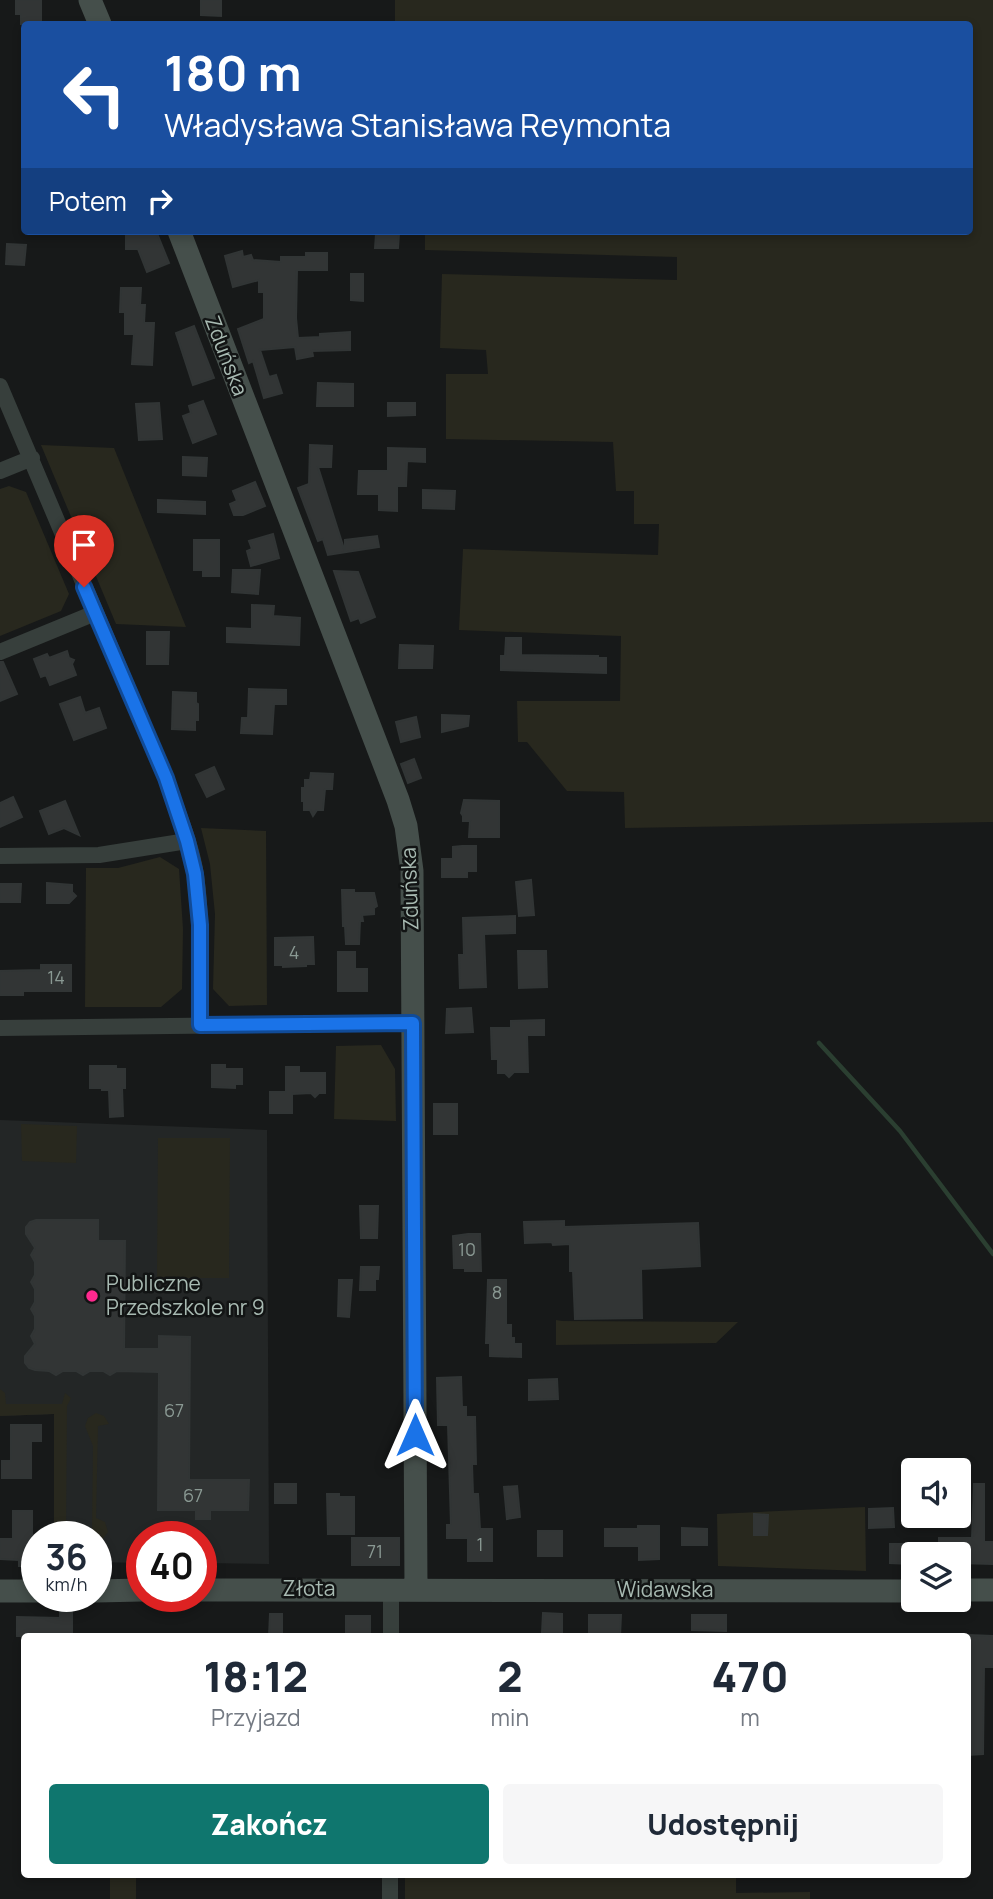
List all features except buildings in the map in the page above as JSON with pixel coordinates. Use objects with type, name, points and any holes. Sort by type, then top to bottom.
[{"type":"street","points":[[90,0],[99,21]]},
{"type":"street","name":"Zduńska","points":[[181,235],[406,826],[412,871],[416,1589]]},
{"type":"street","points":[[0,386],[166,778],[187,841],[195,874],[200,925],[200,1025]]},
{"type":"street","points":[[0,471],[32,458]]},
{"type":"street","points":[[0,652],[95,613]]},
{"type":"street","points":[[0,856],[99,855],[187,841]]},
{"type":"street","points":[[0,1028],[413,1023]]},
{"type":"street","name":"Złota","points":[[217,1590],[416,1589]]},
{"type":"street","name":"Widawska","points":[[416,1589],[901,1591]]},
{"type":"street","points":[[391,1590],[391,1633]]},
{"type":"street","points":[[971,1590],[993,1590]]},
{"type":"street","points":[[0,1591],[21,1591]]},
{"type":"street","points":[[390,1878],[390,1899]]},
{"type":"shaded area","points":[[395,0],[993,0],[993,822],[625,828],[624,792],[567,791],[527,742],[518,742],[517,701],[620,701],[621,636],[459,630],[463,549],[658,555],[659,524],[634,524],[634,491],[616,491],[613,442],[446,439],[446,374],[488,374],[486,350],[440,348],[442,274],[677,280],[677,257],[425,250],[425,235],[973,235],[973,21],[395,21]]},
{"type":"shaded area","points":[[41,445],[114,448],[186,627],[116,624]]},
{"type":"shaded area","points":[[9,486],[26,492],[69,594],[61,611],[0,636],[0,489]]},
{"type":"shaded area","points":[[201,828],[266,831],[267,1005],[229,1006],[213,989],[215,914],[210,864]]},
{"type":"shaded area","points":[[160,857],[179,869],[183,929],[182,989],[161,1007],[85,1007],[86,868],[118,868]]},
{"type":"shaded area","points":[[381,1045],[395,1069],[396,1121],[334,1119],[336,1046]]},
{"type":"shaded area","points":[[0,1120],[267,1130],[269,1564],[217,1563],[217,1521],[126,1521],[126,1563],[112,1562],[112,1521],[54,1521],[54,1414],[0,1416]]},
{"type":"shaded area","points":[[21,1124],[77,1126],[76,1163],[22,1161]]},
{"type":"shaded area","points":[[158,1138],[230,1138],[229,1278],[157,1278]]},
{"type":"shaded area","points":[[556,1320],[738,1322],[716,1343],[556,1345]]},
{"type":"shaded area","points":[[0,1389],[5,1393],[6,1404],[62,1404],[65,1393],[71,1398],[67,1406],[66,1521],[54,1521],[54,1414],[0,1416]]},
{"type":"shaded area","points":[[96,1413],[104,1416],[109,1424],[98,1426],[96,1518],[103,1521],[92,1521],[93,1446],[85,1426],[88,1418]]},
{"type":"shaded area","points":[[865,1507],[866,1571],[718,1566],[717,1514]]},
{"type":"shaded area","points":[[110,1878],[136,1878],[136,1899],[110,1899]]},
{"type":"shaded area","points":[[405,1878],[736,1878],[736,1893],[810,1892],[810,1899],[405,1899]]},
{"type":"waterway","points":[[819,1043],[900,1131],[993,1254]]},
{"type":"place","name":"Publiczne Przedszkole nr 9","points":[[92,1296]]},
{"type":"route","points":[[84,587],[166,778],[187,841],[195,874],[200,925],[200,1025],[413,1023],[415,1435]]}]
